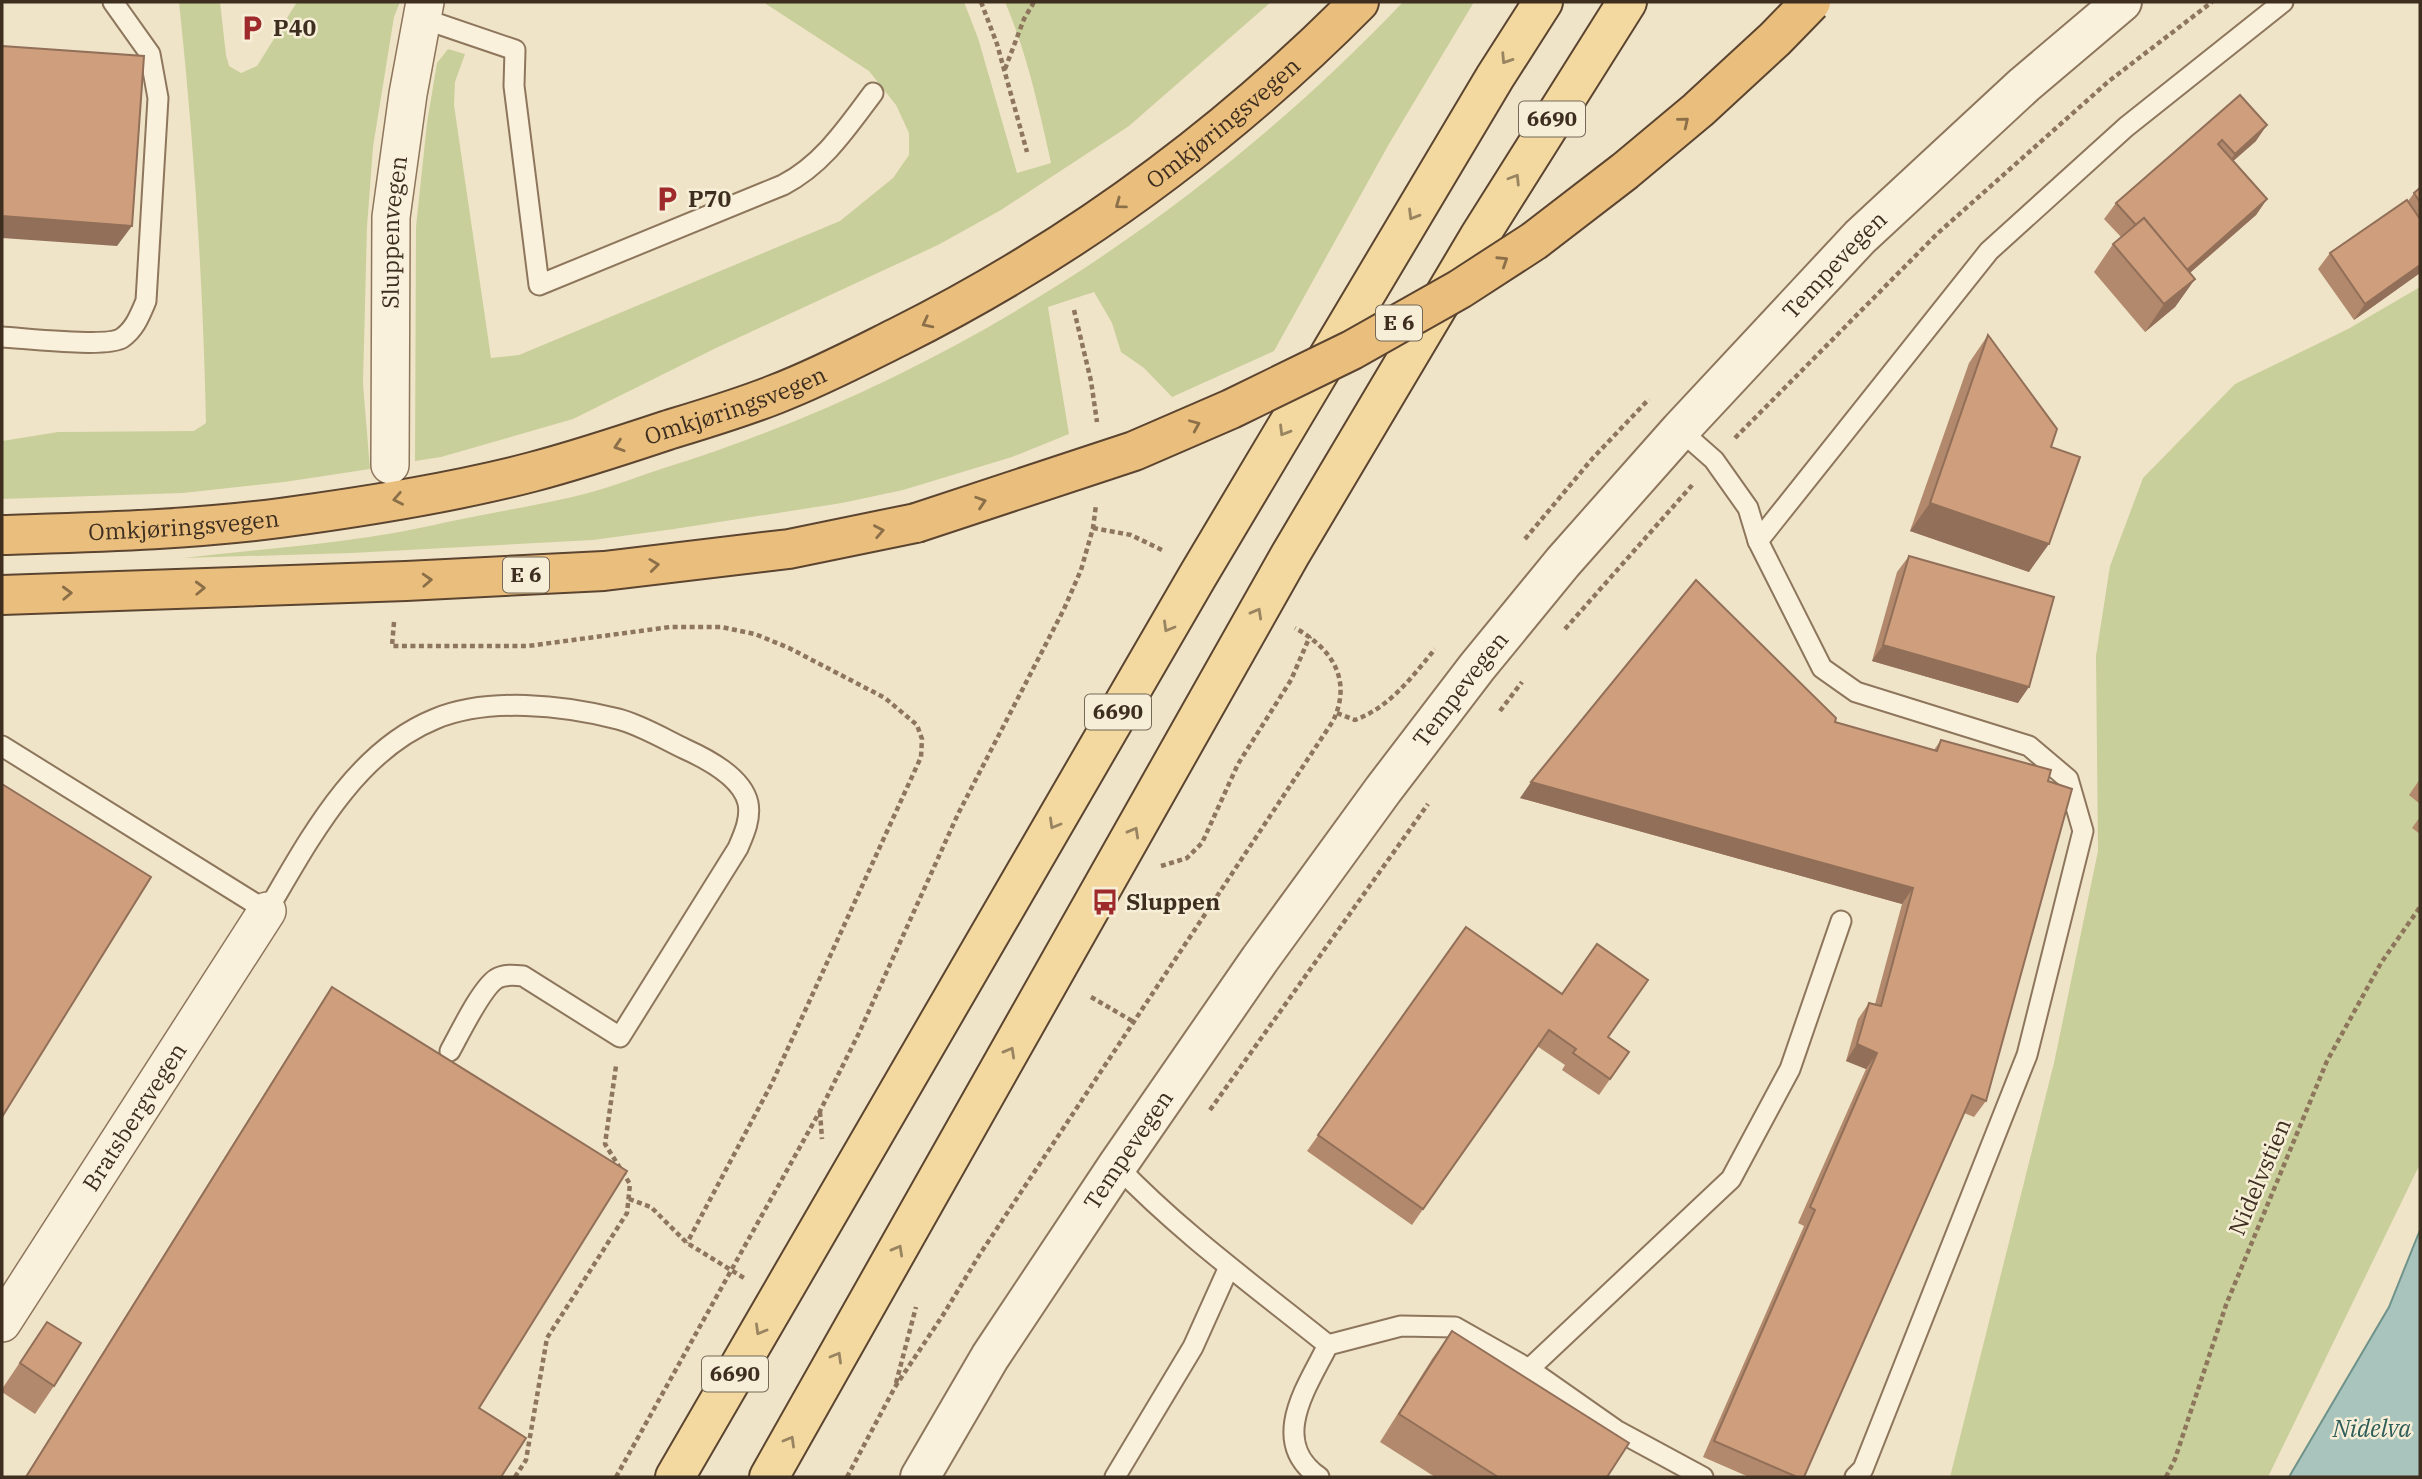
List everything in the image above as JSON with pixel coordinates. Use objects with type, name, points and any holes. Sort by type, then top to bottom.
[{"type":"highway","name":"Omkjøringsvegen","points":[[2,535],[167,528],[363,506],[529,472],[777,394],[959,307],[1072,239],[1200,146],[1317,43],[1359,2]]},
{"type":"highway","name":"E 6","points":[[2,595],[406,581],[604,570],[789,549],[916,523],[1134,451],[1231,409],[1352,349],[1460,289],[1534,241],[1625,171],[1708,102],[1811,2]]},
{"type":"main road","name":"6690","points":[[675,1477],[1196,577],[1495,77],[1543,2]]},
{"type":"main road","name":"6690","points":[[769,1477],[1290,555],[1494,214],[1627,2]]},
{"type":"street","name":"Tempevegen","points":[[920,1477],[990,1357],[1116,1166],[1260,959],[1477,667],[1563,562],[1680,430],[1860,237],[2024,85],[2122,2]]},
{"type":"street","name":"Sluppenvegen","points":[[390,465],[391,217],[423,10]]},
{"type":"street","name":"Bratsbergvegen","points":[[2,1323],[267,911]]},
{"type":"lane","points":[[2,337],[99,342],[121,339],[138,322],[146,301],[158,98],[150,54],[113,2]]},
{"type":"lane","points":[[1758,541],[1989,251],[2126,127],[2283,2]]},
{"type":"lane","points":[[423,10],[515,50],[514,86],[539,285],[804,174],[822,158],[873,93]]},
{"type":"lane","points":[[1680,430],[1714,460],[1748,508],[1758,541],[1822,668],[1856,692],[2029,746],[2068,779],[2083,831],[2026,1055],[1863,1469],[1855,1477]]},
{"type":"lane","points":[[2,746],[267,911],[317,828],[355,780],[392,743],[435,719],[485,706],[558,707],[620,719],[700,755],[734,779],[748,801],[748,823],[738,848],[620,1037],[523,976],[510,975],[497,978],[487,987],[450,1051]]},
{"type":"lane","points":[[1529,1369],[1731,1179],[1790,1069],[1841,921]]},
{"type":"lane","points":[[1116,1166],[1147,1198],[1328,1345]]},
{"type":"lane","points":[[1115,1477],[1193,1346],[1229,1267]]},
{"type":"lane","points":[[1319,1477],[1309,1470],[1293,1441],[1295,1413],[1328,1345],[1401,1325],[1455,1328],[1529,1369],[1616,1430],[1703,1477]]},
{"type":"path","points":[[981,2],[1027,152]]},
{"type":"path","points":[[1004,70],[1024,19],[1034,2]]},
{"type":"path","points":[[1559,636],[1714,460],[1938,233],[2109,81],[2212,2]]},
{"type":"path","points":[[1074,310],[1091,381],[1098,430]]},
{"type":"path","points":[[616,1477],[820,1111],[859,1033],[958,814],[1064,609],[1081,570],[1096,509]]},
{"type":"path","points":[[1093,528],[1131,535],[1164,551]]},
{"type":"path","points":[[395,611],[392,646],[456,647]]},
{"type":"path","points":[[847,1477],[895,1387],[1337,713],[1341,695],[1335,663],[1322,646],[1291,625]]},
{"type":"path","points":[[1155,868],[1187,858],[1202,843],[1238,764],[1291,680],[1310,636]]},
{"type":"path","points":[[1499,712],[1524,679]]},
{"type":"path","points":[[1203,1120],[1432,798]]},
{"type":"path","name":"Nidelvstien","points":[[2166,1477],[2175,1459],[2226,1305],[2327,1061],[2381,963],[2420,907]]},
{"type":"path","points":[[1090,997],[1134,1021]]},
{"type":"path","points":[[515,1477],[526,1460],[547,1338],[627,1213],[630,1184],[605,1144],[620,1037]]},
{"type":"path","points":[[820,1111],[822,1143]]},
{"type":"path","points":[[628,1199],[651,1207],[687,1243],[745,1279]]},
{"type":"path","points":[[895,1387],[918,1298]]},
{"type":"path","points":[[623,1464],[631,1468]]},
{"type":"green space","points":[[179,2],[220,2],[229,66],[241,73],[257,66],[297,2],[400,2],[394,17],[373,147],[367,227],[363,384],[370,469],[183,493],[2,499],[2,441],[58,432],[194,431],[206,423],[197,212]]},
{"type":"green space","points":[[763,2],[964,2],[978,38],[1017,173],[1051,163],[1026,61],[1005,2],[1271,2],[1129,126],[1001,210],[938,245],[714,349],[573,419],[441,457],[415,461],[416,227],[427,123],[437,63],[448,49],[465,54],[455,82],[454,105],[491,358],[519,355],[840,221],[893,178],[909,155],[909,133],[896,105],[869,71]]},
{"type":"green space","points":[[1403,2],[1474,2],[1389,144],[1274,351],[1172,397],[1144,368],[1121,352],[1112,323],[1094,292],[1048,307],[1069,434],[1012,457],[903,490],[842,503],[593,540],[352,553],[183,558],[380,535],[584,494],[768,432],[870,388],[968,338],[1063,282],[1154,220],[1242,152],[1325,79]]},
{"type":"green space","points":[[2420,287],[2420,1164],[2268,1477],[1950,1477],[2054,1063],[2098,851],[2096,656],[2110,566],[2143,478],[2235,384],[2348,329]]},
{"type":"water","name":"Nidelva","points":[[2420,1230],[2420,1477],[2289,1477],[2389,1307]]},
{"type":"building","points":[[2,46],[144,56],[132,226],[2,216]]},
{"type":"building","points":[[2240,95],[2267,125],[2235,154],[2222,140],[2218,144],[2267,199],[2187,270],[2144,218],[2136,225],[2116,203]]},
{"type":"building","points":[[2420,188],[2420,202],[2414,193]]},
{"type":"building","points":[[2407,200],[2420,219],[2420,265],[2365,304],[2330,253]]},
{"type":"building","points":[[2144,218],[2195,279],[2164,304],[2113,244]]},
{"type":"building","points":[[1988,335],[2057,429],[2051,447],[2080,457],[2049,544],[1930,503]]},
{"type":"building","points":[[1909,556],[2054,597],[2029,687],[1883,645]]},
{"type":"building","points":[[1696,580],[1836,718],[1835,722],[1937,751],[1941,740],[2051,770],[2048,781],[2072,789],[1986,1101],[1972,1095],[1804,1477],[1797,1477],[1714,1441],[1815,1210],[1810,1207],[1877,1053],[1857,1044],[1869,1003],[1881,1006],[1913,888],[1531,782]]},
{"type":"building","points":[[2,784],[151,877],[2,1117]]},
{"type":"building","points":[[1466,927],[1562,994],[1597,944],[1648,980],[1608,1037],[1629,1052],[1610,1079],[1573,1053],[1576,1049],[1549,1030],[1423,1209],[1318,1135]]},
{"type":"building","points":[[332,987],[627,1171],[479,1408],[526,1438],[501,1477],[26,1477]]},
{"type":"building","points":[[47,1322],[81,1343],[54,1386],[20,1363]]},
{"type":"building","points":[[1452,1331],[1629,1443],[1607,1477],[1498,1477],[1399,1414]]},
{"type":"place","name":"P40","points":[[252,28]]},
{"type":"place","name":"P70","points":[[667,199]]},
{"type":"place","name":"Sluppen","points":[[1105,902]]}]
